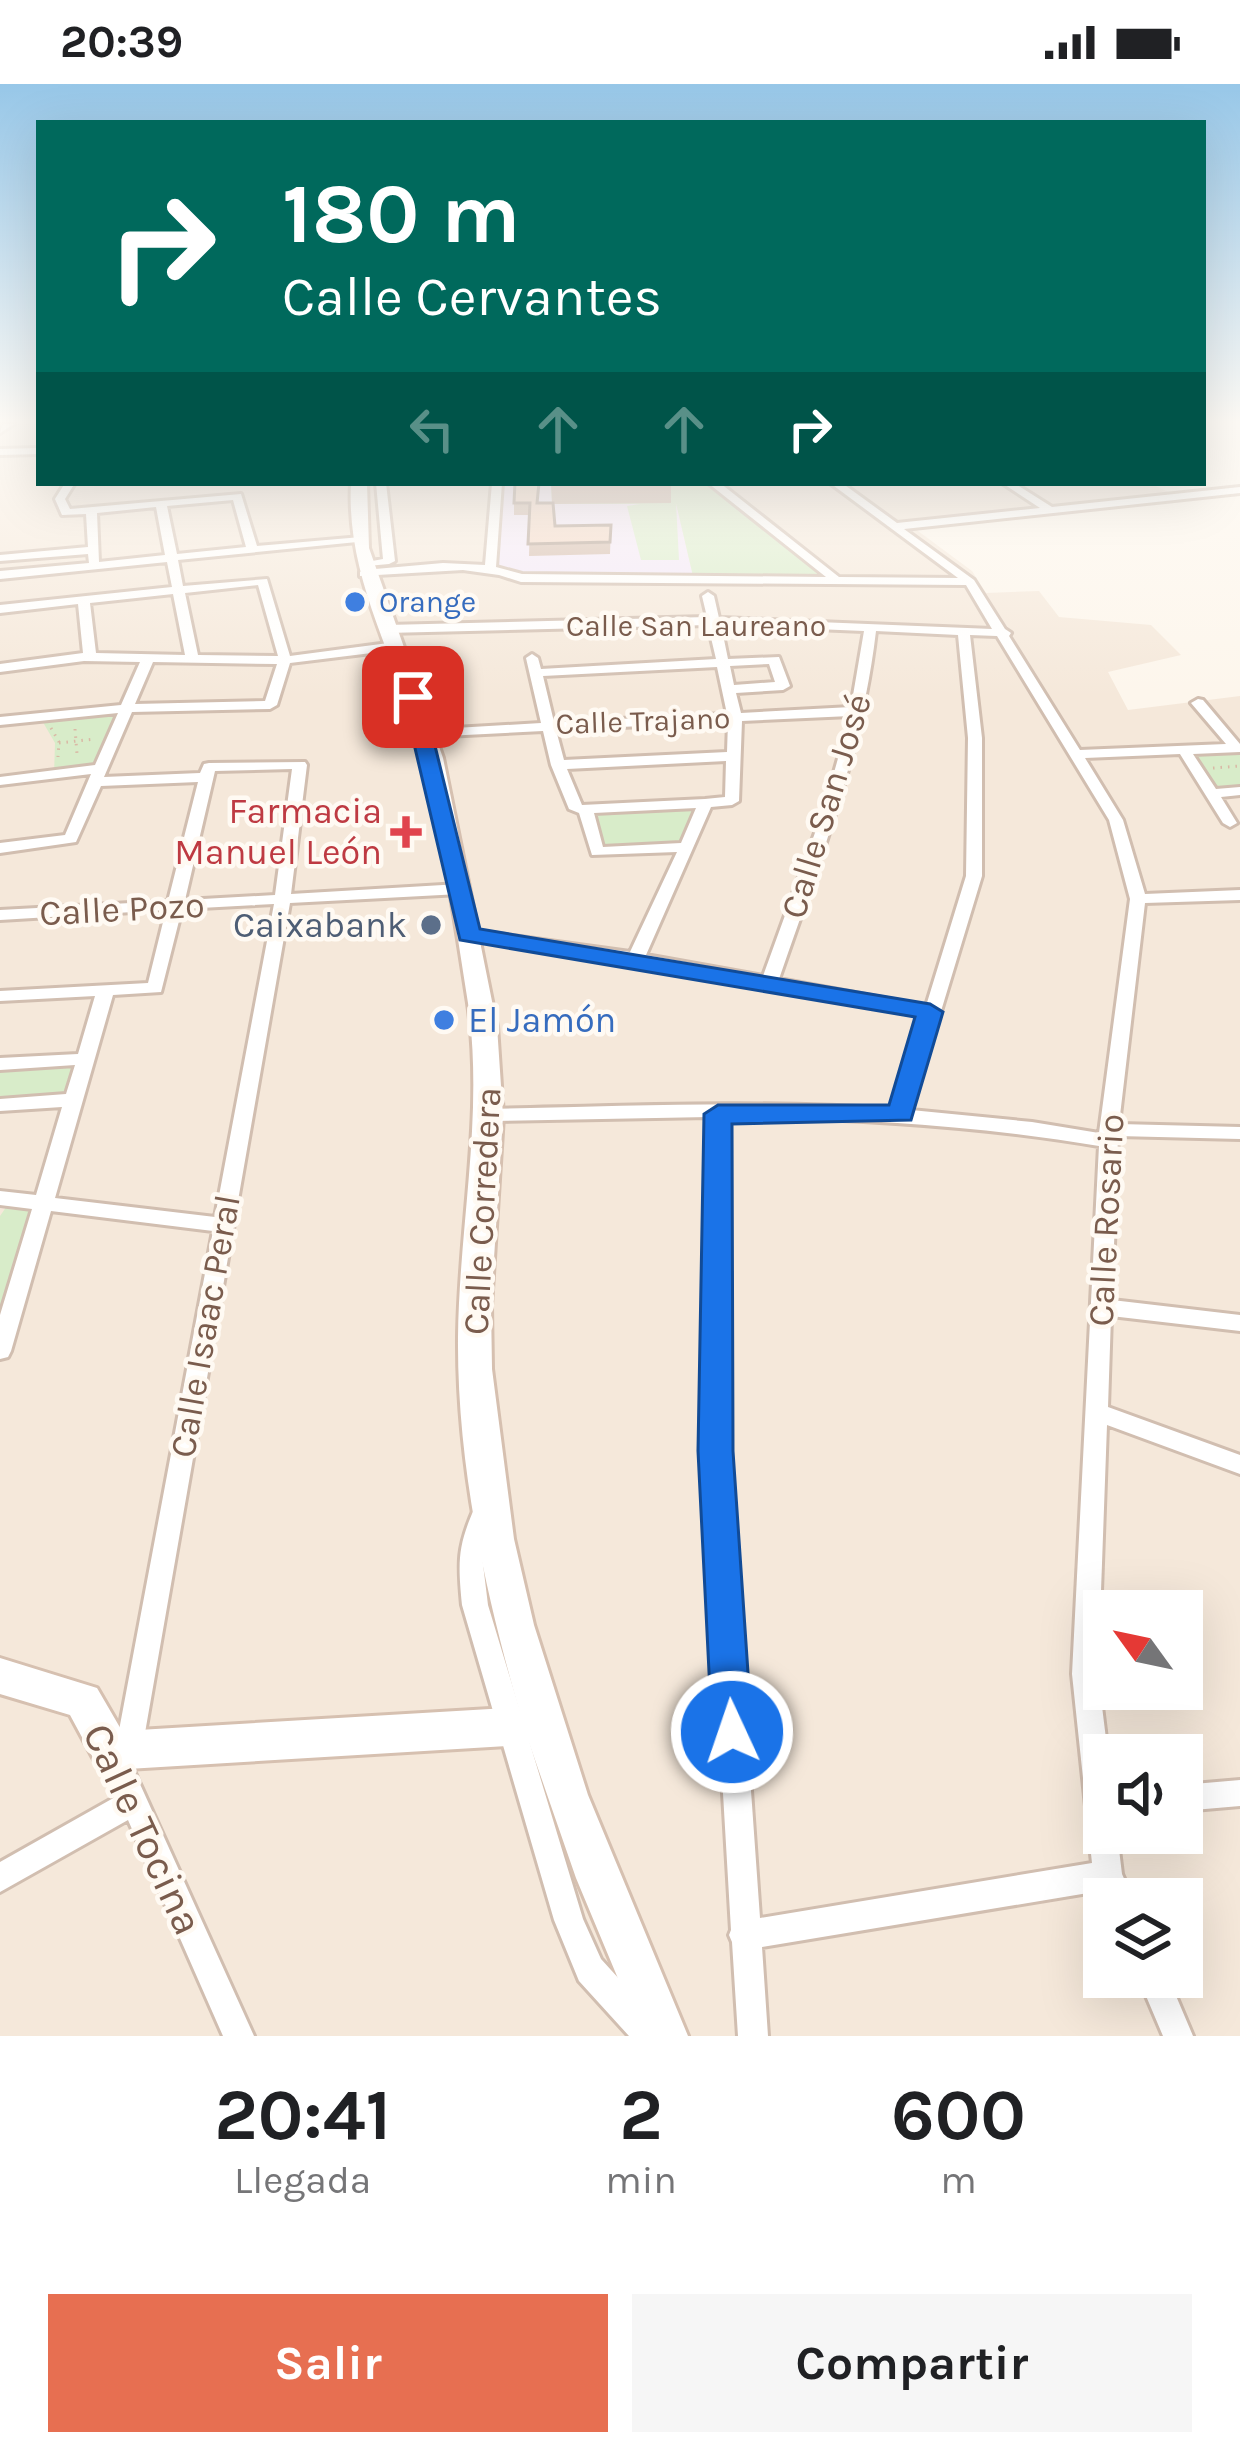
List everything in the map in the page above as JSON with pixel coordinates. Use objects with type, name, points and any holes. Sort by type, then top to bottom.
[{"type":"street","points":[[92,515],[95,566]]},
{"type":"street","points":[[164,515],[192,659]]},
{"type":"street","points":[[242,515],[252,549]]},
{"type":"street","name":"Calle Corredera","points":[[357,515],[363,570],[426,733],[469,935],[490,1115],[475,1368],[488,1498],[502,1569],[568,1797],[665,2036]]},
{"type":"street","points":[[363,570],[389,561],[384,515]]},
{"type":"street","points":[[491,566],[494,515]]},
{"type":"street","points":[[753,515],[833,578]]},
{"type":"street","name":"Calle Rosario","points":[[882,515],[970,582],[1005,633],[1116,820],[1138,899],[1108,1135],[1085,1674],[1093,1734]]},
{"type":"street","points":[[898,526],[989,515]]},
{"type":"street","points":[[0,575],[356,539]]},
{"type":"street","points":[[0,558],[93,550]]},
{"type":"street","points":[[363,570],[491,566],[520,578],[970,582]]},
{"type":"street","points":[[0,609],[263,581],[285,660],[270,705],[128,708],[0,721]]},
{"type":"street","points":[[708,596],[713,621],[723,662],[729,688],[735,718],[732,801],[575,809],[558,765],[534,666],[723,662],[774,660],[783,686],[729,688]]},
{"type":"street","points":[[84,600],[90,657]]},
{"type":"street","name":"Calle San Laureano","points":[[0,668],[90,657],[285,660],[391,638],[713,621],[1005,633]]},
{"type":"street","name":"Calle San José","points":[[770,981],[860,711],[870,628]]},
{"type":"street","points":[[901,1114],[974,876],[974,738],[964,634]]},
{"type":"street","points":[[0,848],[71,839],[148,658]]},
{"type":"street","points":[[1198,703],[1238,748]]},
{"type":"street","name":"Calle Trajano","points":[[426,733],[860,711]]},
{"type":"street","points":[[1214,722],[1240,719]]},
{"type":"street","points":[[1078,754],[1238,748]]},
{"type":"street","points":[[1184,750],[1230,823]]},
{"type":"street","points":[[558,765],[734,756]]},
{"type":"street","name":"Calle Isaac Peral","points":[[120,1750],[282,902],[300,764],[208,767],[206,778]]},
{"type":"street","points":[[0,781],[79,772],[206,778],[171,906],[155,988],[0,996]]},
{"type":"street","points":[[1212,794],[1240,791]]},
{"type":"street","points":[[636,958],[705,803]]},
{"type":"street","points":[[585,808],[596,853],[687,847]]},
{"type":"street","name":"Calle Pozo","points":[[0,915],[460,889]]},
{"type":"street","points":[[1138,899],[1237,898]]},
{"type":"street","points":[[469,935],[636,958],[930,1012]]},
{"type":"street","points":[[0,1351],[4,1319],[106,992]]},
{"type":"street","points":[[0,1064],[86,1059]]},
{"type":"street","points":[[0,1105],[74,1100]]},
{"type":"street","points":[[718,1114],[715,1451],[753,2036]]},
{"type":"street","points":[[490,1115],[901,1114],[1108,1135],[1240,1133]]},
{"type":"street","points":[[4,1204],[43,1204],[222,1225]]},
{"type":"street","points":[[1101,1307],[1240,1323]]},
{"type":"street","points":[[1096,1412],[1240,1465]]},
{"type":"street","name":"Calle Corredera","points":[[488,1498],[470,1556],[475,1604],[507,1727],[590,1970],[650,2036]]},
{"type":"street","name":"Calle Tocina","points":[[0,1676],[83,1701],[120,1750],[132,1803],[239,2036]]},
{"type":"street","points":[[120,1750],[507,1727]]},
{"type":"street","points":[[1203,1796],[1240,1793]]},
{"type":"street","points":[[0,1878],[132,1803]]},
{"type":"street","points":[[744,1936],[1083,1891]]},
{"type":"street","points":[[1163,1998],[1178,2036]]},
{"type":"path","points":[[74,713],[79,772]]},
{"type":"path","points":[[44,716],[59,743],[57,774]]},
{"type":"path","points":[[59,743],[114,737]]},
{"type":"shaded area","points":[[0,515],[1020,515],[914,528],[972,571],[986,593],[1039,591],[1059,617],[1151,625],[1181,655],[1108,672],[1128,710],[1240,696],[1240,2036],[0,2036]]},
{"type":"shaded area","points":[[495,515],[679,515],[693,576],[521,578],[491,566]]},
{"type":"green space","points":[[629,515],[677,515],[679,560],[641,560]]},
{"type":"green space","points":[[679,515],[754,515],[833,577],[693,576]]},
{"type":"green space","points":[[128,708],[99,769],[54,775],[55,743],[40,717]]},
{"type":"green space","points":[[1240,748],[1240,791],[1212,794],[1184,750]]},
{"type":"green space","points":[[705,803],[687,847],[597,852],[585,809]]},
{"type":"green space","points":[[86,1059],[73,1100],[0,1105],[0,1064]]},
{"type":"green space","points":[[11,1200],[43,1204],[0,1318],[0,1216]]},
{"type":"building","points":[[529,515],[554,515],[555,526],[611,525],[610,542],[528,544]]},
{"type":"place","name":"Orange","points":[[355,602]]},
{"type":"place","name":"Farmacia Manuel León","points":[[406,832]]},
{"type":"place","name":"Caixabank","points":[[431,925]]},
{"type":"place","name":"El Jamón","points":[[444,1020]]},
{"type":"route","points":[[413,697],[426,733],[469,935],[636,958],[930,1012],[901,1114],[718,1114],[715,1451],[732,1732]]}]
